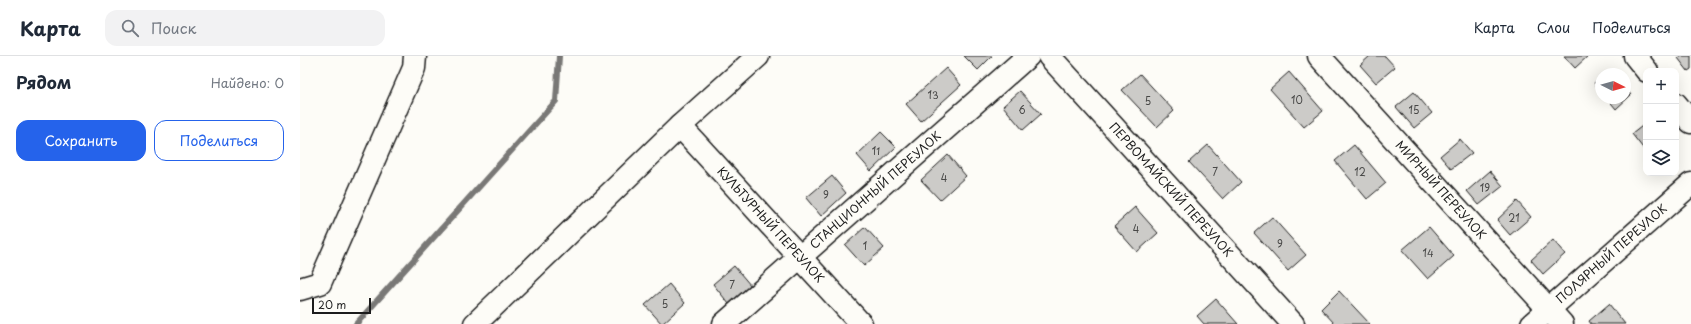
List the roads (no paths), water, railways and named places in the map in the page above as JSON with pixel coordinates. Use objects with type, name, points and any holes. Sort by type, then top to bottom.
[{"type":"street","points":[[300,290],[320,283],[414,68],[415,56]]},
{"type":"street","points":[[475,324],[680,126],[758,56]]},
{"type":"street","name":"СТАНЦИОННЫЙ ПЕРЕУЛОК","points":[[724,324],[799,256],[1028,56]]},
{"type":"street","name":"ПЕРВОМАЙСКИЙ ПЕРЕУЛОК","points":[[1049,56],[1293,324]]},
{"type":"street","name":"МИРНЫЙ ПЕРЕУЛОК","points":[[1319,56],[1556,316]]},
{"type":"street","points":[[1635,56],[1645,68]]},
{"type":"street","points":[[1679,108],[1691,122]]},
{"type":"street","name":"КУЛЬТУРНЫЙ ПЕРЕУЛОК","points":[[680,126],[861,324]]},
{"type":"street","name":"ПОЛЯРНЫЙ ПЕРЕУЛОК","points":[[1532,324],[1556,316],[1691,184]]},
{"type":"waterway","points":[[356,324],[556,101],[559,56]]}]
